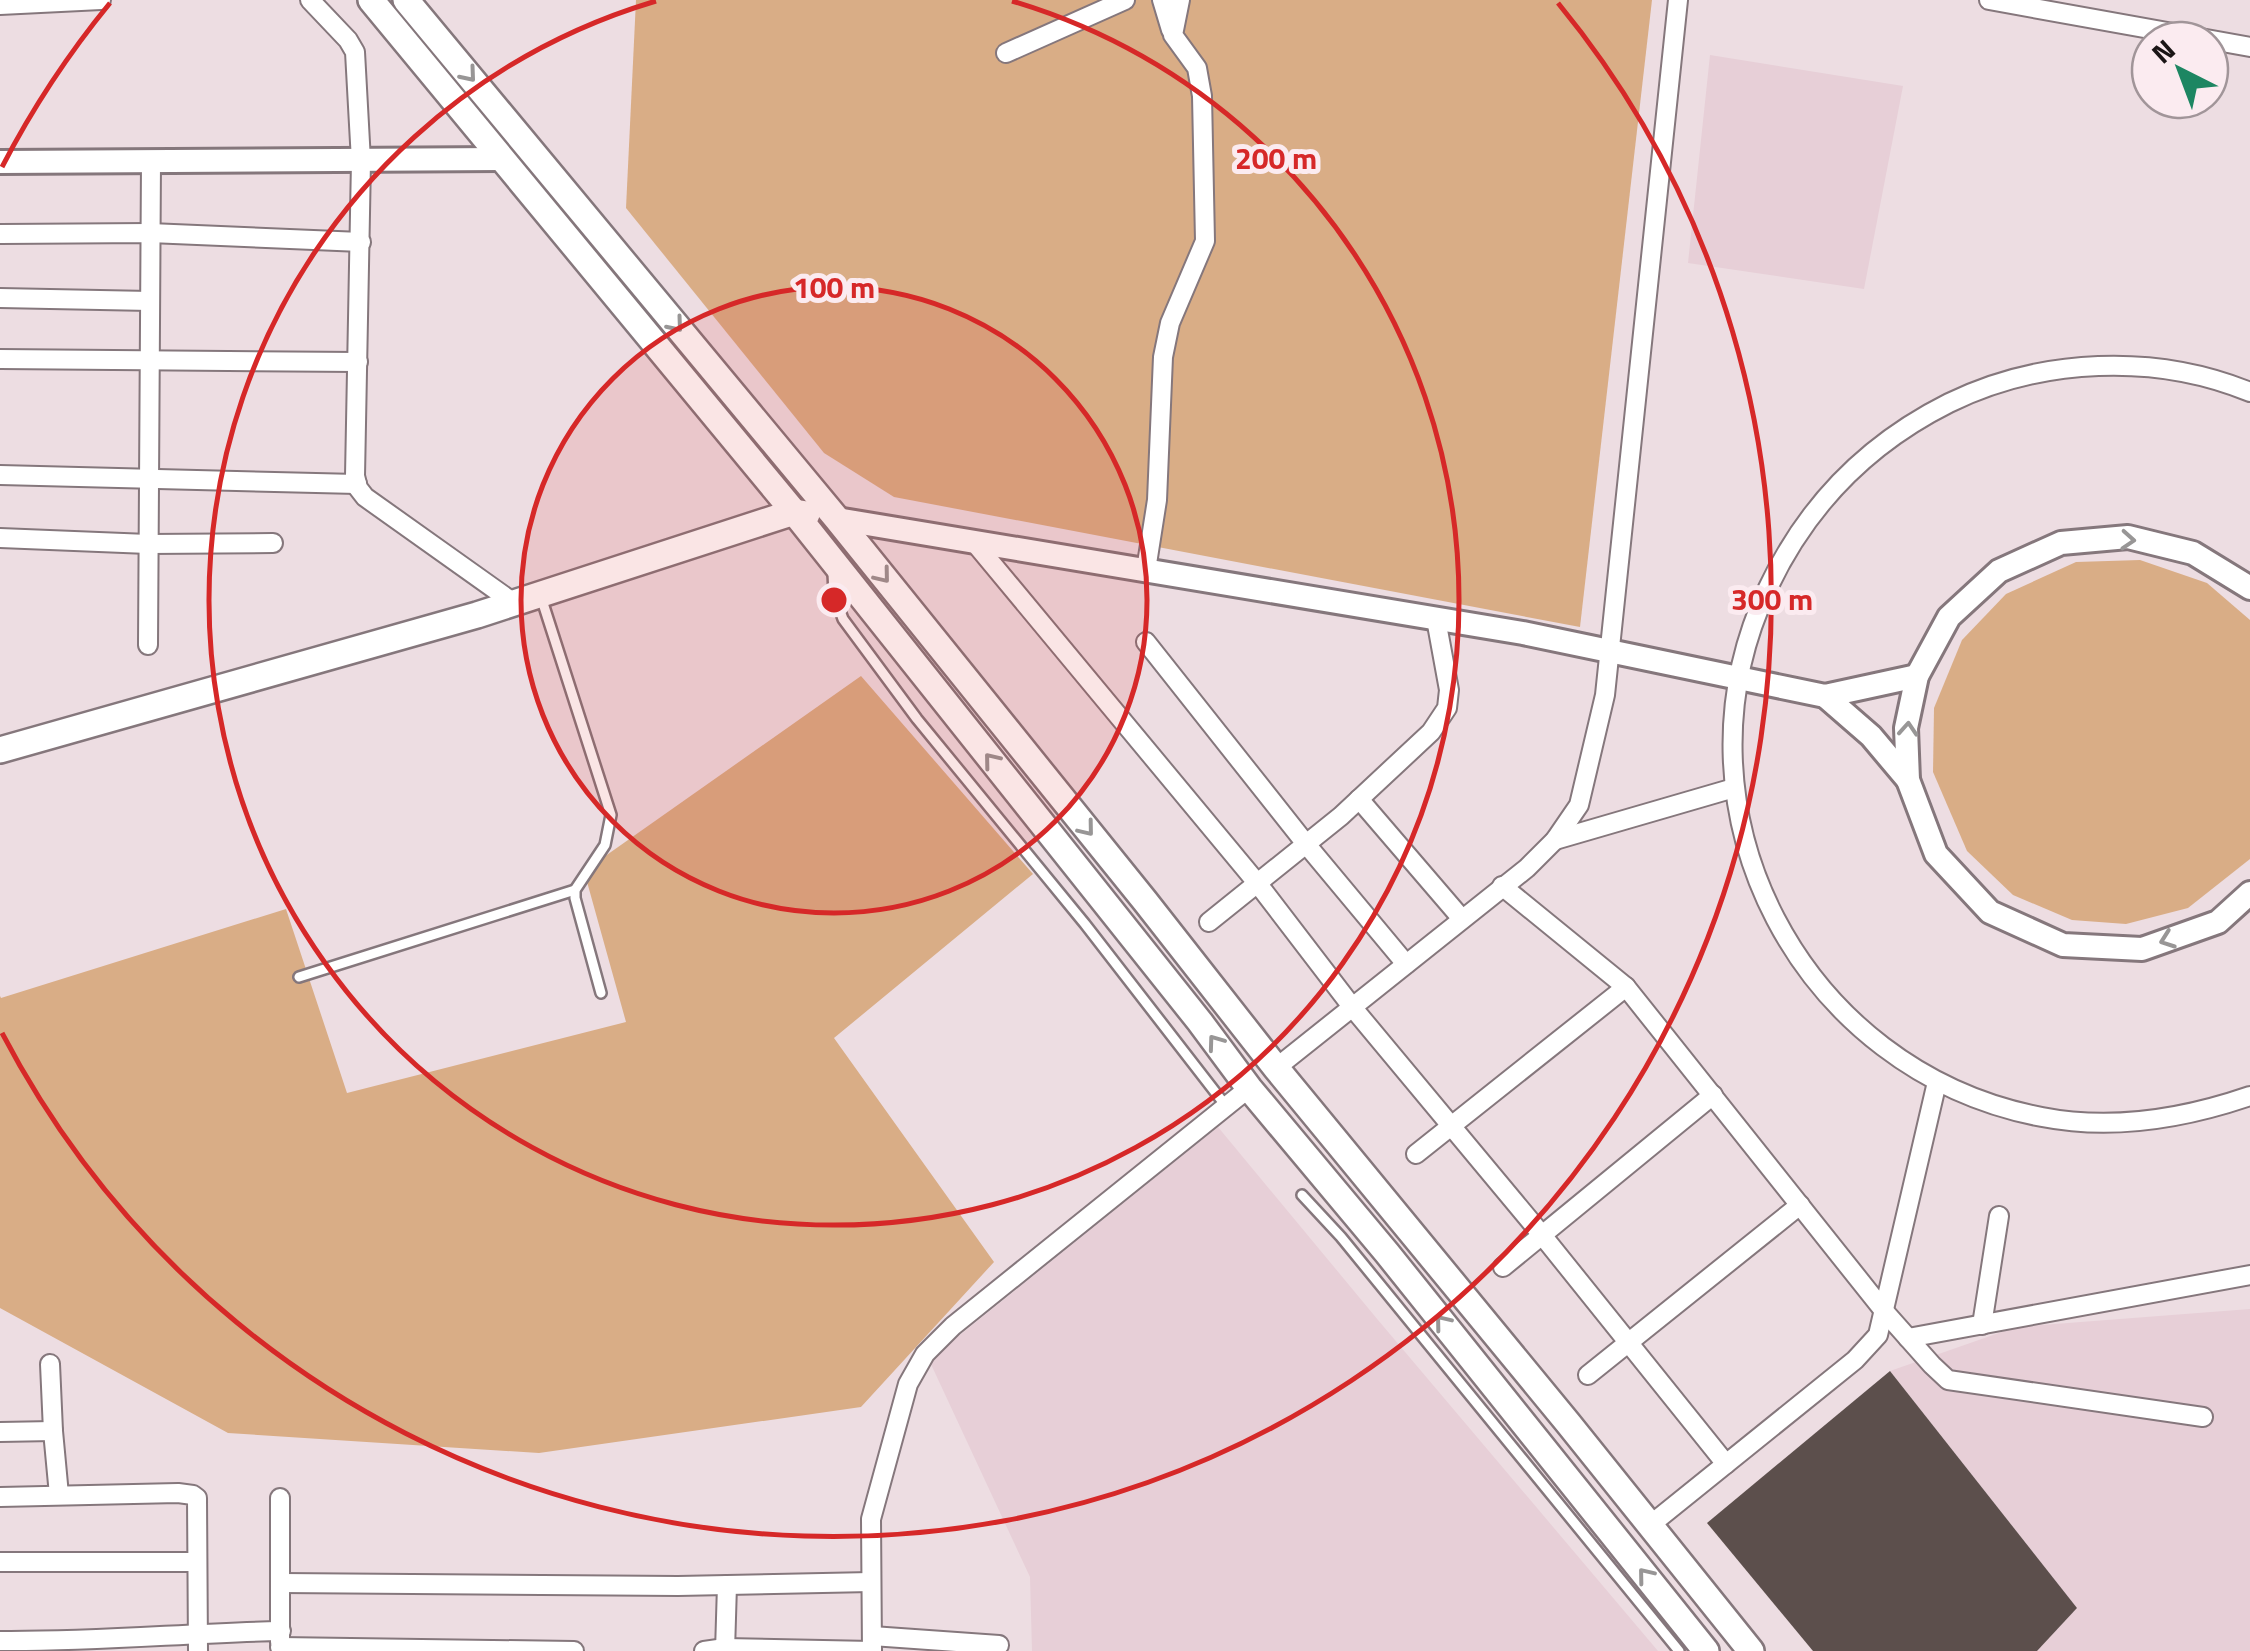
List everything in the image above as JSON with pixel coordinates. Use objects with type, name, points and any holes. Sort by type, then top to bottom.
[{"type":"main road","points":[[372,0],[794,512],[1200,1022],[1358,1239],[1387,1253],[1706,1651]]},
{"type":"main road","points":[[406,0],[837,519],[1276,1068],[1751,1651]]},
{"type":"main road","points":[[0,750],[514,603],[794,512],[837,519]]},
{"type":"main road","points":[[1387,1253],[1411,1231]]},
{"type":"street","points":[[0,5],[100,0]]},
{"type":"street","points":[[310,0],[355,52],[362,161],[357,484],[364,497],[514,603]]},
{"type":"street","points":[[1006,53],[1126,0]]},
{"type":"street","points":[[1146,570],[1158,500],[1163,357],[1170,323],[1205,241],[1198,68],[1173,36],[1162,0]]},
{"type":"street","points":[[1173,36],[1180,0]]},
{"type":"street","points":[[1276,1068],[1527,868],[1555,840],[1579,805],[1605,695],[1678,0]]},
{"type":"street","points":[[1989,0],[2250,47]]},
{"type":"street","points":[[0,162],[502,159]]},
{"type":"street","points":[[148,645],[151,162]]},
{"type":"street","points":[[0,234],[150,233],[361,242]]},
{"type":"street","points":[[0,298],[150,300]]},
{"type":"street","points":[[0,359],[358,362]]},
{"type":"street","points":[[2250,392],[2163,368],[2098,366],[2035,373],[1973,392],[1916,420],[1864,458],[1819,504],[1782,557],[1755,615],[1738,678],[1732,751],[1734,788],[1746,849],[1768,907],[1799,961],[1838,1008],[1884,1050],[1938,1082],[1989,1104],[2043,1118],[2099,1124],[2155,1121],[2210,1110],[2250,1096]]},
{"type":"street","points":[[0,476],[357,484]]},
{"type":"street","points":[[837,519],[1524,633],[1825,696],[1917,676]]},
{"type":"street","points":[[2250,588],[2193,553],[2128,537],[2061,543],[1999,571],[1949,617],[1917,676],[1906,728],[1908,780],[1936,854],[1990,912],[2063,945],[2142,949],[2218,922],[2250,893]]},
{"type":"street","points":[[0,538],[148,544],[272,542]]},
{"type":"street","points":[[974,542],[1258,884],[1353,1008],[1726,1464]]},
{"type":"street","points":[[1209,922],[1359,799],[1431,732],[1447,708],[1450,690],[1436,619]]},
{"type":"street","points":[[1146,642],[1406,964]]},
{"type":"street","points":[[1825,696],[1871,736],[1908,780]]},
{"type":"street","points":[[1555,840],[1734,788]]},
{"type":"street","points":[[1359,799],[1462,919]]},
{"type":"street","points":[[1502,886],[1626,987],[1884,1311],[1948,1380],[2202,1417]]},
{"type":"street","points":[[1416,1154],[1626,987]]},
{"type":"street","points":[[1649,1526],[1856,1360],[1878,1335],[1938,1082]]},
{"type":"street","points":[[872,1646],[871,1519],[908,1384],[925,1354],[952,1326],[1249,1088]]},
{"type":"street","points":[[1503,1267],[1713,1095]]},
{"type":"street","points":[[1588,1375],[1800,1205]]},
{"type":"street","points":[[1982,1324],[1999,1216]]},
{"type":"street","points":[[1908,1338],[2250,1275]]},
{"type":"street","points":[[50,1364],[60,1496]]},
{"type":"street","points":[[0,1432],[53,1431]]},
{"type":"street","points":[[0,1496],[193,1495],[197,1498],[198,1642]]},
{"type":"street","points":[[280,1498],[280,1643]]},
{"type":"street","points":[[0,1562],[197,1562]]},
{"type":"street","points":[[280,1583],[871,1582]]},
{"type":"street","points":[[725,1650],[727,1585]]},
{"type":"street","points":[[0,1641],[60,1646],[198,1642],[574,1651]]},
{"type":"street","points":[[704,1651],[999,1646]]},
{"type":"lane","points":[[833,561],[834,594],[843,619],[917,719],[1085,924],[1226,1106]]},
{"type":"lane","points":[[299,977],[575,890],[604,845],[611,814],[540,595]]},
{"type":"lane","points":[[575,890],[602,993]]},
{"type":"lane","points":[[1302,1195],[1358,1239],[1680,1651]]},
{"type":"shaded area","points":[[636,0],[1652,0],[1580,627],[894,497],[824,453],[626,208]]},
{"type":"shaded area","points":[[1710,55],[1903,86],[1864,289],[1688,263]]},
{"type":"shaded area","points":[[2140,560],[2207,583],[2250,620],[2250,859],[2188,908],[2126,924],[2072,920],[2013,895],[1967,851],[1933,772],[1934,708],[1962,640],[2006,594],[2076,562]]},
{"type":"shaded area","points":[[861,676],[1033,874],[834,1038],[994,1262],[861,1407],[539,1453],[228,1433],[0,1308],[0,996],[286,909],[347,1093],[626,1022],[584,871]]},
{"type":"shaded area","points":[[1218,1127],[1658,1651],[1032,1651],[1030,1577],[929,1360]]},
{"type":"shaded area","points":[[2250,1309],[2250,1651],[2037,1651],[2077,1608],[1890,1371],[2016,1327]]},
{"type":"building","points":[[1890,1371],[2077,1608],[2037,1651],[1813,1651],[1707,1523]]}]
